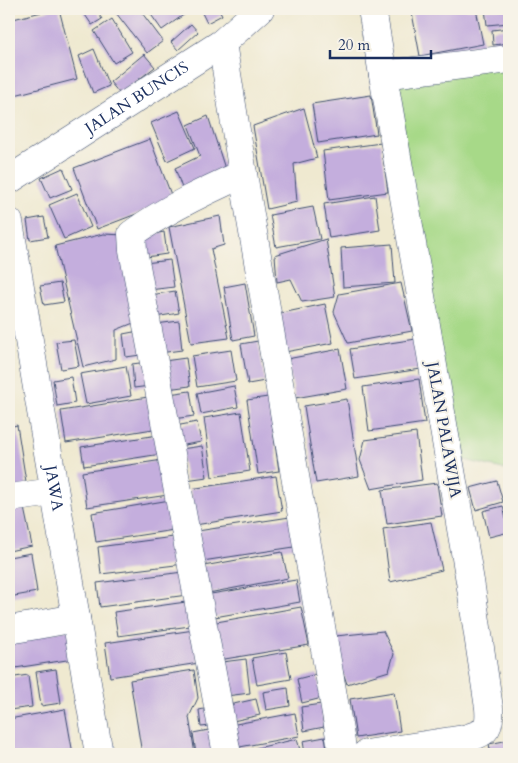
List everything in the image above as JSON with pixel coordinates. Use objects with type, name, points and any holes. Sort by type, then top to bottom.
[{"type":"street","name":"JALAN BUNCIS","points":[[9,180],[222,43],[260,9]]},
{"type":"street","name":"JALAN PALAWIJA","points":[[366,754],[464,739],[478,735],[485,730],[490,720],[470,582],[372,9]]},
{"type":"street","points":[[222,43],[343,754]]},
{"type":"street","points":[[383,75],[509,59]]},
{"type":"street","points":[[226,754],[133,250],[132,234],[148,222],[215,186],[243,174]]},
{"type":"street","name":"JAWA","points":[[9,222],[99,754]]},
{"type":"street","points":[[9,498],[54,492]]},
{"type":"street","points":[[9,630],[76,618]]},
{"type":"green space","points":[[509,59],[509,476],[507,470],[448,456],[383,75]]},
{"type":"building","points":[[59,9],[77,79],[11,96],[9,87],[9,20]]},
{"type":"building","points":[[81,9],[95,9],[102,19],[92,25]]},
{"type":"building","points":[[113,9],[139,9],[163,41],[147,53]]},
{"type":"building","points":[[147,9],[192,9],[162,30]]},
{"type":"building","points":[[200,9],[219,9],[222,15],[207,23]]},
{"type":"building","points":[[431,9],[476,9],[483,44],[420,56],[412,13]]},
{"type":"building","points":[[485,9],[509,9],[509,23],[487,25]]},
{"type":"building","points":[[112,19],[132,52],[114,63],[94,31]]},
{"type":"building","points":[[191,24],[198,32],[178,50],[171,42]]},
{"type":"building","points":[[509,28],[509,43],[493,45],[492,30]]},
{"type":"building","points":[[94,49],[109,86],[93,93],[79,56]]},
{"type":"building","points":[[144,54],[155,67],[120,94],[110,82]]},
{"type":"building","points":[[371,95],[377,134],[318,143],[312,104]]},
{"type":"building","points":[[304,108],[317,158],[294,164],[297,202],[267,209],[253,126]]},
{"type":"building","points":[[179,111],[195,148],[167,161],[151,123]]},
{"type":"building","points":[[208,116],[227,175],[186,200],[175,168],[200,156],[188,125]]},
{"type":"building","points":[[150,139],[173,200],[97,229],[74,168]]},
{"type":"building","points":[[381,143],[388,192],[329,200],[323,151]]},
{"type":"building","points":[[63,168],[72,189],[50,198],[41,178]]},
{"type":"building","points":[[77,193],[91,227],[64,239],[49,205]]},
{"type":"building","points":[[375,196],[380,230],[329,238],[324,204]]},
{"type":"building","points":[[313,207],[320,239],[276,247],[270,215]]},
{"type":"building","points":[[220,216],[224,245],[211,249],[229,338],[191,343],[169,227]]},
{"type":"building","points":[[44,217],[48,237],[30,240],[27,220]]},
{"type":"building","points":[[164,232],[167,254],[146,257],[143,236]]},
{"type":"building","points":[[103,234],[125,235],[141,320],[116,330],[116,359],[83,367],[55,246]]},
{"type":"building","points":[[326,239],[335,297],[302,302],[291,279],[277,282],[275,255]]},
{"type":"building","points":[[392,244],[395,283],[343,287],[341,248]]},
{"type":"building","points":[[170,260],[174,287],[149,290],[145,263]]},
{"type":"building","points":[[60,283],[64,302],[44,305],[40,286]]},
{"type":"building","points":[[245,283],[254,336],[233,340],[224,287]]},
{"type":"building","points":[[401,283],[412,331],[348,343],[334,312],[339,294]]},
{"type":"building","points":[[175,291],[179,313],[155,317],[151,295]]},
{"type":"building","points":[[325,304],[333,343],[285,352],[277,314]]},
{"type":"building","points":[[179,321],[182,350],[159,353],[156,324]]},
{"type":"building","points":[[144,330],[148,354],[126,357],[123,334]]},
{"type":"building","points":[[416,339],[421,369],[355,379],[350,349]]},
{"type":"building","points":[[74,340],[79,366],[61,369],[56,342]]},
{"type":"building","points":[[258,341],[265,381],[248,384],[241,344]]},
{"type":"building","points":[[340,349],[347,389],[295,398],[287,359]]},
{"type":"building","points":[[231,350],[236,381],[197,387],[192,356]]},
{"type":"building","points":[[186,358],[190,386],[167,389],[164,361]]},
{"type":"building","points":[[147,362],[150,386],[134,388],[132,364]]},
{"type":"building","points":[[126,366],[131,396],[86,404],[80,374]]},
{"type":"building","points":[[71,377],[75,403],[57,406],[53,380]]},
{"type":"building","points":[[419,379],[425,423],[369,431],[363,387]]},
{"type":"building","points":[[234,386],[238,407],[201,414],[197,393]]},
{"type":"building","points":[[190,391],[194,416],[173,419],[169,394]]},
{"type":"building","points":[[10,395],[13,420],[9,420]]},
{"type":"building","points":[[148,397],[153,429],[66,443],[61,411]]},
{"type":"building","points":[[268,397],[279,471],[258,474],[247,400]]},
{"type":"building","points":[[347,399],[359,476],[316,483],[304,406]]},
{"type":"building","points":[[241,412],[250,471],[212,477],[204,418]]},
{"type":"building","points":[[197,422],[201,442],[179,446],[175,426]]},
{"type":"building","points":[[17,425],[27,488],[9,491],[9,427]]},
{"type":"building","points":[[416,433],[422,480],[371,489],[360,460],[365,440]]},
{"type":"building","points":[[158,435],[161,454],[84,466],[81,447]]},
{"type":"building","points":[[202,446],[207,477],[186,480],[181,449]]},
{"type":"building","points":[[163,460],[168,495],[87,507],[82,472]]},
{"type":"building","points":[[276,476],[282,511],[195,525],[190,489]]},
{"type":"building","points":[[497,481],[503,502],[476,510],[470,488]]},
{"type":"building","points":[[437,483],[442,516],[387,524],[382,490]]},
{"type":"building","points":[[170,500],[174,530],[96,542],[92,513]]},
{"type":"building","points":[[503,506],[509,532],[489,537],[483,511]]},
{"type":"building","points":[[24,508],[32,546],[9,551],[9,511]]},
{"type":"building","points":[[290,517],[294,547],[196,562],[191,532]]},
{"type":"building","points":[[431,522],[442,570],[390,582],[383,529]]},
{"type":"building","points":[[181,536],[184,564],[101,574],[98,547]]},
{"type":"building","points":[[282,552],[288,578],[203,594],[198,567]]},
{"type":"building","points":[[31,553],[37,592],[9,597],[9,557]]},
{"type":"building","points":[[183,572],[187,595],[100,607],[97,583]]},
{"type":"building","points":[[296,580],[300,602],[209,618],[205,595]]},
{"type":"building","points":[[186,602],[190,626],[118,636],[114,612]]},
{"type":"building","points":[[301,607],[309,645],[219,660],[211,623]]},
{"type":"building","points":[[69,630],[73,659],[9,669],[9,639]]},
{"type":"building","points":[[194,630],[199,663],[110,677],[105,643]]},
{"type":"building","points":[[383,631],[394,654],[389,671],[347,684],[338,658],[336,636]]},
{"type":"building","points":[[286,652],[291,679],[257,685],[252,658]]},
{"type":"building","points":[[246,659],[250,693],[218,697],[214,663]]},
{"type":"building","points":[[56,669],[61,703],[41,706],[36,672]]},
{"type":"building","points":[[194,670],[198,698],[189,717],[195,754],[142,754],[130,680]]},
{"type":"building","points":[[317,674],[322,698],[302,703],[297,679]]},
{"type":"building","points":[[28,675],[32,707],[9,710],[9,678]]},
{"type":"building","points":[[288,688],[290,706],[266,710],[263,692]]},
{"type":"building","points":[[394,692],[400,731],[356,738],[350,699]]},
{"type":"building","points":[[256,699],[260,715],[224,723],[220,707]]},
{"type":"building","points":[[321,704],[324,727],[304,731],[301,707]]},
{"type":"building","points":[[209,708],[211,726],[201,727],[199,710]]},
{"type":"building","points":[[65,709],[73,754],[9,754],[9,719]]},
{"type":"building","points":[[295,713],[299,736],[229,749],[225,726]]},
{"type":"building","points":[[214,729],[218,754],[196,754],[193,733]]},
{"type":"building","points":[[325,737],[328,754],[305,754],[303,741]]},
{"type":"building","points":[[297,739],[301,754],[235,754],[235,753]]},
{"type":"building","points":[[509,740],[509,754],[491,754],[489,744]]}]
